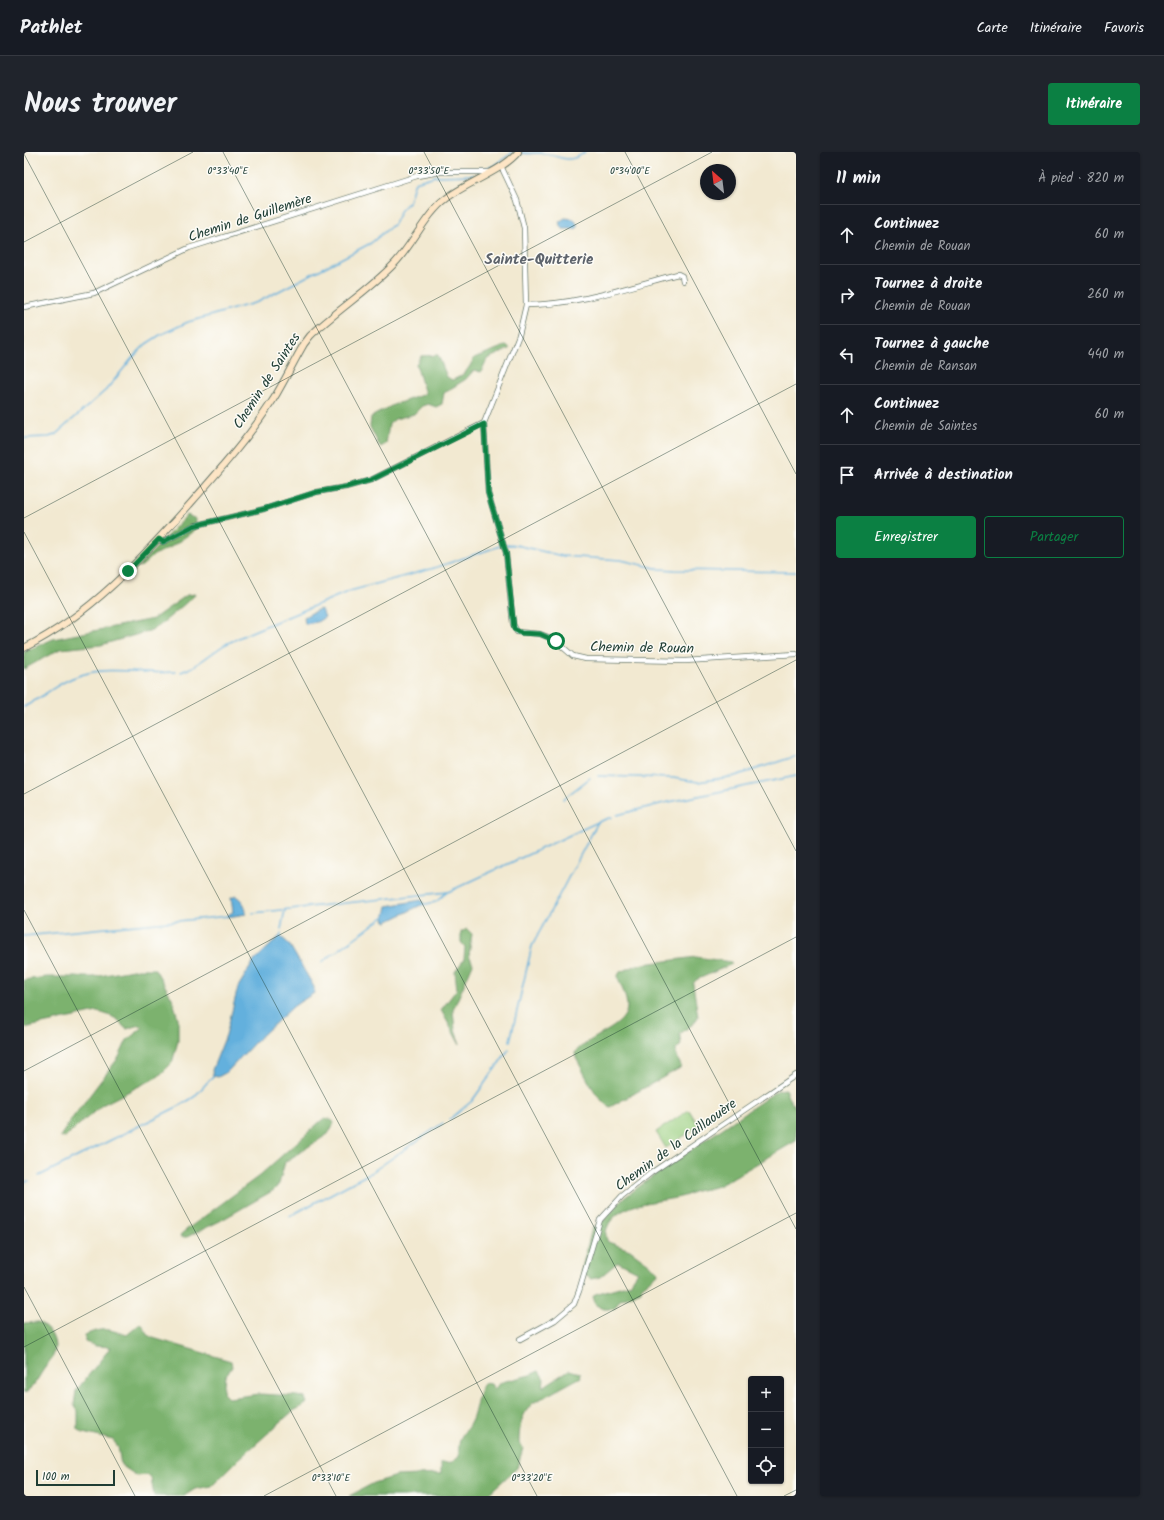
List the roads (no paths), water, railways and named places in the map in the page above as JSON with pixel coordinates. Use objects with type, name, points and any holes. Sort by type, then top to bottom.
[{"type":"street","name":"Chemin de Saintes","points":[[24,648],[56,630],[96,602],[159,539],[233,455],[272,401],[310,336],[368,289],[395,264],[437,206],[446,198],[501,166],[517,154]]},
{"type":"street","points":[[159,539],[163,542],[170,540],[193,526],[264,509],[317,492],[346,487],[371,480],[484,424],[519,336],[526,305],[525,232],[517,200],[501,166]]},
{"type":"street","name":"Chemin de Guillemère","points":[[24,306],[35,303],[82,297],[94,293],[189,248],[417,176],[440,172],[490,172]]},
{"type":"street","points":[[526,305],[552,305],[572,302],[678,274],[682,276],[683,281]]},
{"type":"street","name":"Chemin de Rouan","points":[[484,424],[488,493],[506,553],[513,624],[517,632],[540,634],[548,637],[556,641],[573,656],[586,659],[685,661],[796,654]]},
{"type":"street","name":"Chemin de la Caillaouère","points":[[520,1339],[555,1320],[574,1304],[600,1220],[622,1196],[651,1173],[796,1075]]},
{"type":"water","points":[[565,218],[574,219],[578,226],[576,229],[563,229],[559,222]]},
{"type":"water","points":[[319,609],[322,610],[325,617],[317,622],[305,624],[304,617]]},
{"type":"water","points":[[236,896],[244,904],[246,914],[228,917],[229,914],[233,912],[231,898]]},
{"type":"water","points":[[421,900],[423,901],[423,904],[387,922],[384,920],[387,906]]},
{"type":"water","points":[[280,936],[289,944],[314,987],[314,993],[294,1006],[255,1042],[227,1072],[218,1077],[213,1076],[212,1070],[226,1035],[238,987],[254,961]]},
{"type":"waterway","points":[[483,169],[494,166],[513,152]]},
{"type":"waterway","points":[[519,152],[527,154],[539,153],[567,159],[579,156],[585,152]]},
{"type":"waterway","points":[[24,438],[49,437],[55,435],[106,390],[146,344],[160,335],[188,322],[258,302],[371,243],[394,224],[401,210],[409,201],[415,182],[435,176],[473,175]]},
{"type":"waterway","points":[[506,545],[516,545],[562,556],[621,560],[660,569],[796,572]]},
{"type":"waterway","points":[[181,672],[193,667],[224,645],[249,633],[350,591],[431,569],[500,546]]},
{"type":"waterway","points":[[24,707],[66,681],[93,672],[116,670],[164,673],[176,672]]},
{"type":"waterway","points":[[598,776],[673,778],[698,782],[735,776],[796,756]]},
{"type":"waterway","points":[[617,815],[664,803],[796,776]]},
{"type":"waterway","points":[[563,799],[590,778]]},
{"type":"waterway","points":[[510,1041],[532,946],[598,822],[612,817]]},
{"type":"waterway","points":[[253,913],[448,892],[598,822]]},
{"type":"waterway","points":[[421,905],[436,902],[447,892]]},
{"type":"waterway","points":[[281,929],[285,910]]},
{"type":"waterway","points":[[24,936],[229,916]]},
{"type":"waterway","points":[[322,962],[385,916]]},
{"type":"waterway","points":[[280,938],[281,933]]},
{"type":"waterway","points":[[449,1120],[472,1101],[509,1049]]},
{"type":"waterway","points":[[39,1176],[181,1105],[194,1097],[214,1075]]},
{"type":"waterway","points":[[290,1216],[372,1172],[443,1123]]},
{"type":"waterway","points":[[24,1182],[29,1181]]},
{"type":"district","name":"Sainte-Quitterie","points":[[539,260]]}]
